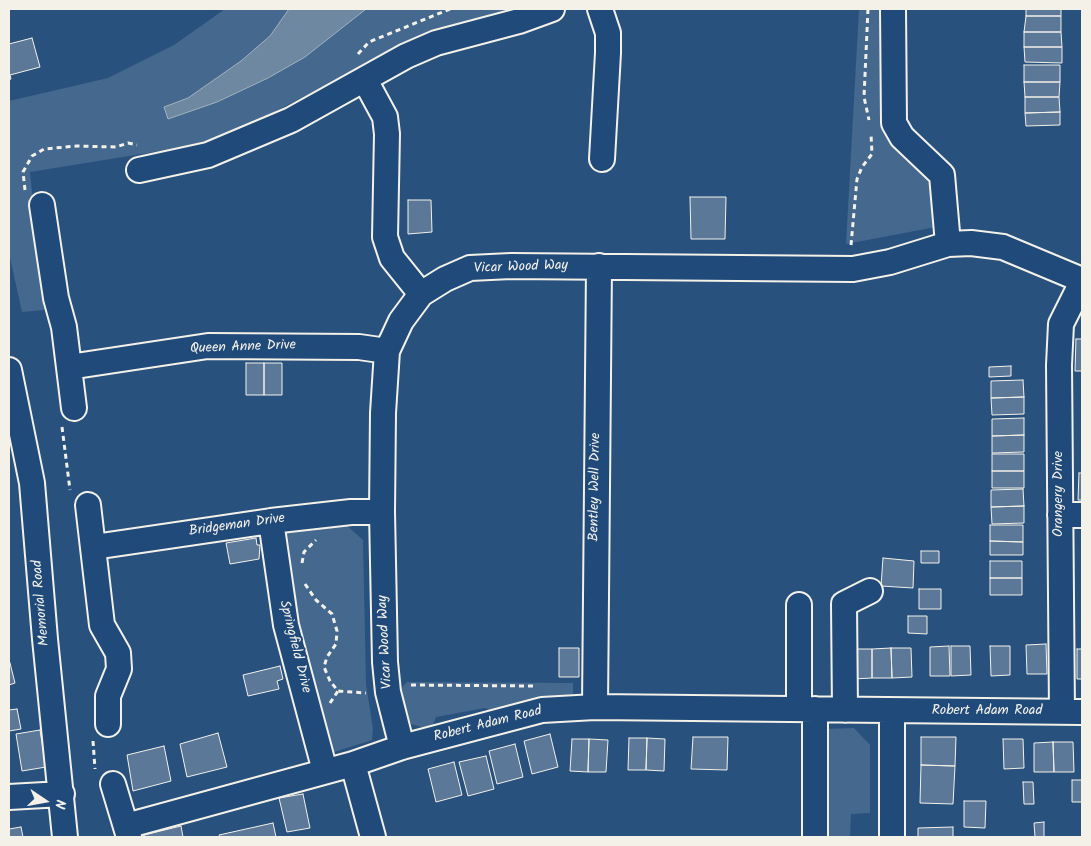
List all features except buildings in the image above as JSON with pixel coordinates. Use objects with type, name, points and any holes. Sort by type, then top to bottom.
[{"type":"street","points":[[139,170],[208,155],[291,120],[406,56],[436,43],[519,21],[552,9]]},
{"type":"street","points":[[600,9],[608,33],[602,159]]},
{"type":"street","points":[[893,9],[894,123],[902,137],[942,175],[948,244]]},
{"type":"street","points":[[365,80],[385,117],[387,134],[385,237],[392,258],[421,294]]},
{"type":"street","points":[[42,205],[56,298],[64,327],[74,408]]},
{"type":"street","name":"Vicar Wood Way","points":[[402,747],[388,692],[386,669],[382,512],[382,412],[387,351],[401,320],[421,294],[445,279],[470,268],[599,266],[853,268],[890,262],[948,244],[971,243],[1003,247],[1082,280]]},
{"type":"street","name":"Bentley Well Drive","points":[[595,707],[599,266]]},
{"type":"street","name":"Orangery Drive","points":[[1072,712],[1071,515],[1059,365],[1062,324],[1082,280]]},
{"type":"street","name":"Queen Anne Drive","points":[[69,367],[208,346],[358,346],[387,351]]},
{"type":"street","name":"Memorial Road","points":[[9,370],[32,483],[45,639],[65,837]]},
{"type":"street","points":[[88,505],[100,591],[102,625],[118,653],[119,669],[108,696],[108,724]]},
{"type":"street","name":"Bridgeman Drive","points":[[94,547],[270,521],[351,512],[382,512]]},
{"type":"street","name":"Springfield Drive","points":[[270,521],[286,625],[325,771]]},
{"type":"street","points":[[845,710],[844,604],[870,590]]},
{"type":"street","points":[[799,605],[815,837]]},
{"type":"street","name":"Robert Adam Road","points":[[113,784],[127,831],[353,764],[402,747],[542,710],[595,707],[892,712],[1072,712]]},
{"type":"street","points":[[892,712],[892,837]]},
{"type":"street","points":[[353,764],[373,837]]},
{"type":"street","points":[[9,797],[62,794]]},
{"type":"path","points":[[868,9],[864,98],[869,122]]},
{"type":"path","points":[[851,246],[857,179],[862,167],[872,154],[871,131]]},
{"type":"shaded area","points":[[225,9],[289,9],[270,36],[241,61],[188,98],[164,107],[168,119],[217,102],[268,78],[305,57],[366,9],[525,9],[409,42],[216,142],[30,172],[44,310],[22,312],[9,253],[9,101],[108,78],[174,45]]},
{"type":"shaded area","points":[[289,9],[366,9],[305,57],[268,78],[217,102],[168,119],[164,107],[188,98],[241,61],[270,36]]},
{"type":"shaded area","points":[[859,9],[888,9],[887,135],[933,179],[936,227],[846,244]]},
{"type":"shaded area","points":[[346,525],[363,540],[366,684],[373,729],[372,740],[328,754],[277,533]]},
{"type":"shaded area","points":[[407,682],[573,683],[573,694],[544,698],[493,711],[485,708],[436,717],[431,730],[411,724],[404,715],[398,692]]},
{"type":"shaded area","points":[[854,728],[870,745],[870,813],[851,814],[850,837],[826,837],[825,729]]}]
